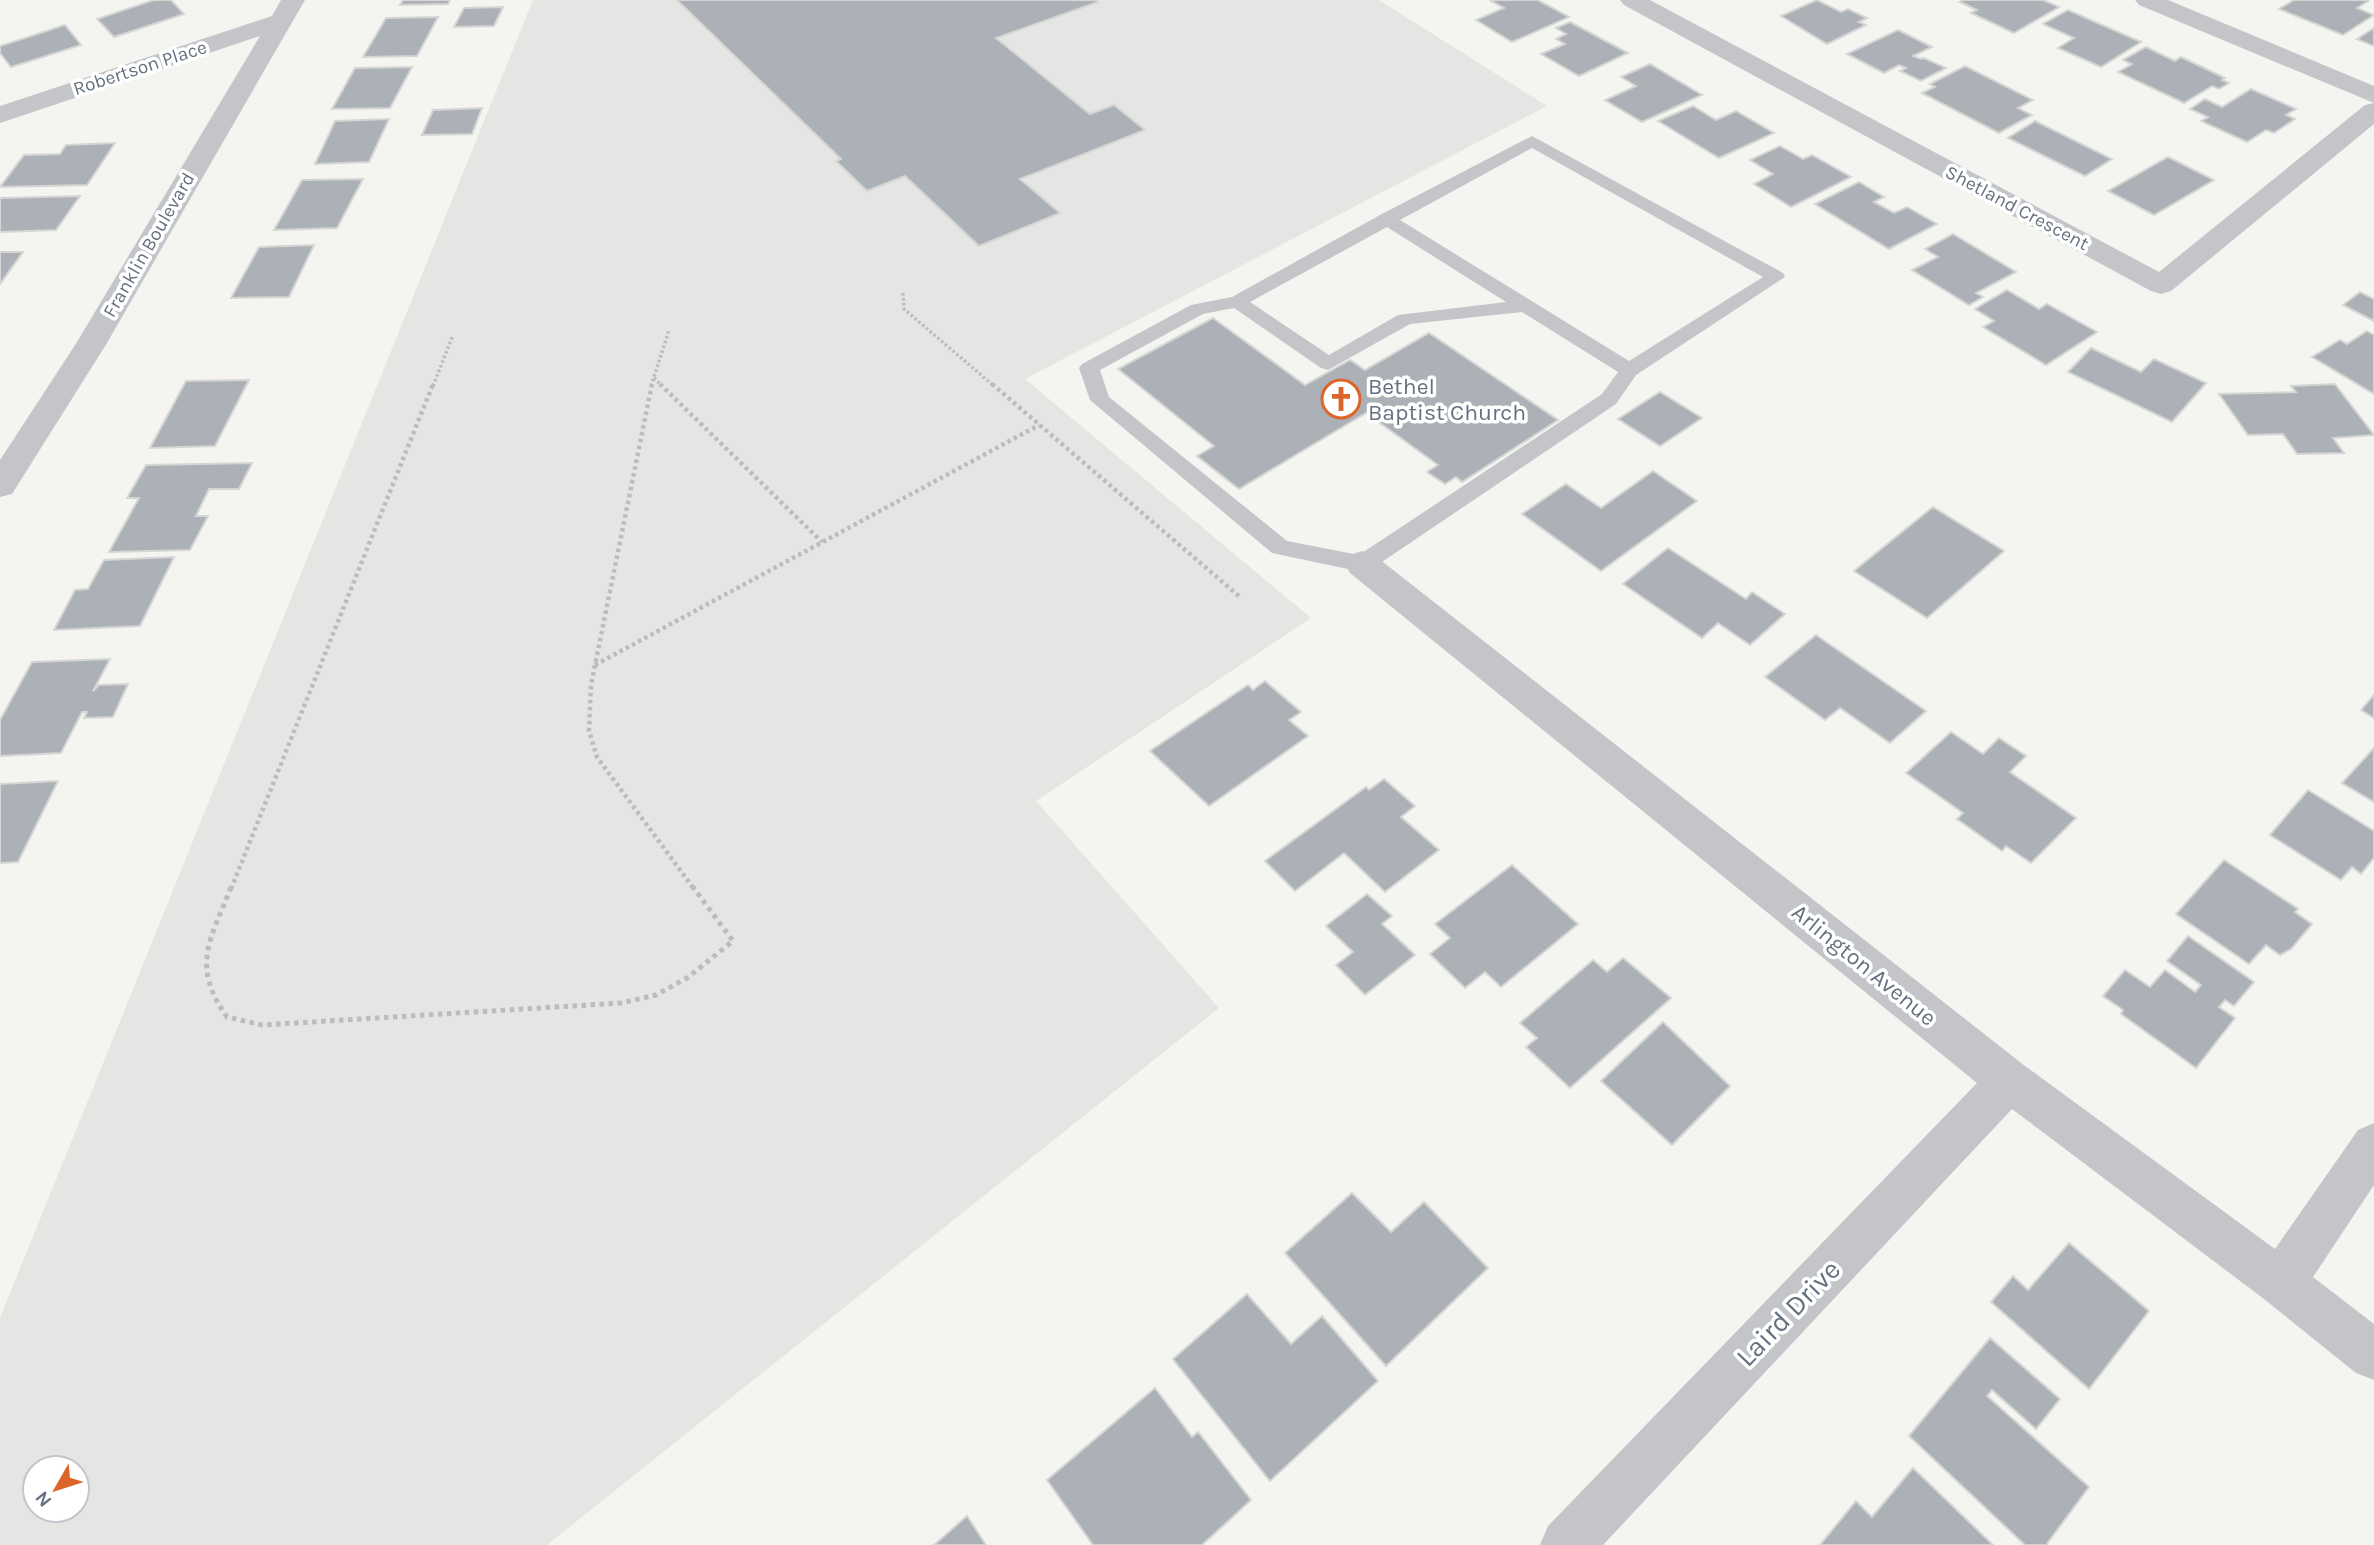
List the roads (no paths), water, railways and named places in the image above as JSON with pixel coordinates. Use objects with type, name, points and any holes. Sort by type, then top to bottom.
[{"type":"street","name":"Shetland Crescent","points":[[1632,0],[2161,285],[2374,111]]},
{"type":"street","points":[[2147,0],[2374,95]]},
{"type":"street","name":"Robertson Place","points":[[0,115],[286,11]]},
{"type":"street","name":"Franklin Boulevard","points":[[0,486],[92,343],[286,11]]},
{"type":"street","name":"Arlington Avenue","points":[[1362,564],[2009,1081],[2281,1282],[2374,1355]]},
{"type":"street","name":"Laird Drive","points":[[1567,1545],[2009,1081]]},
{"type":"street","points":[[2281,1282],[2374,1145]]},
{"type":"lane","points":[[1532,141],[1776,277],[1629,370],[1609,399],[1362,564],[1280,547],[1100,401],[1089,368],[1198,309],[1237,302],[1387,219],[1532,141]]},
{"type":"lane","points":[[1387,219],[1629,370]]},
{"type":"lane","points":[[1237,302],[1328,364],[1405,319],[1525,306]]},
{"type":"place","name":"Bethel Baptist Church","points":[[1341,399]]}]
